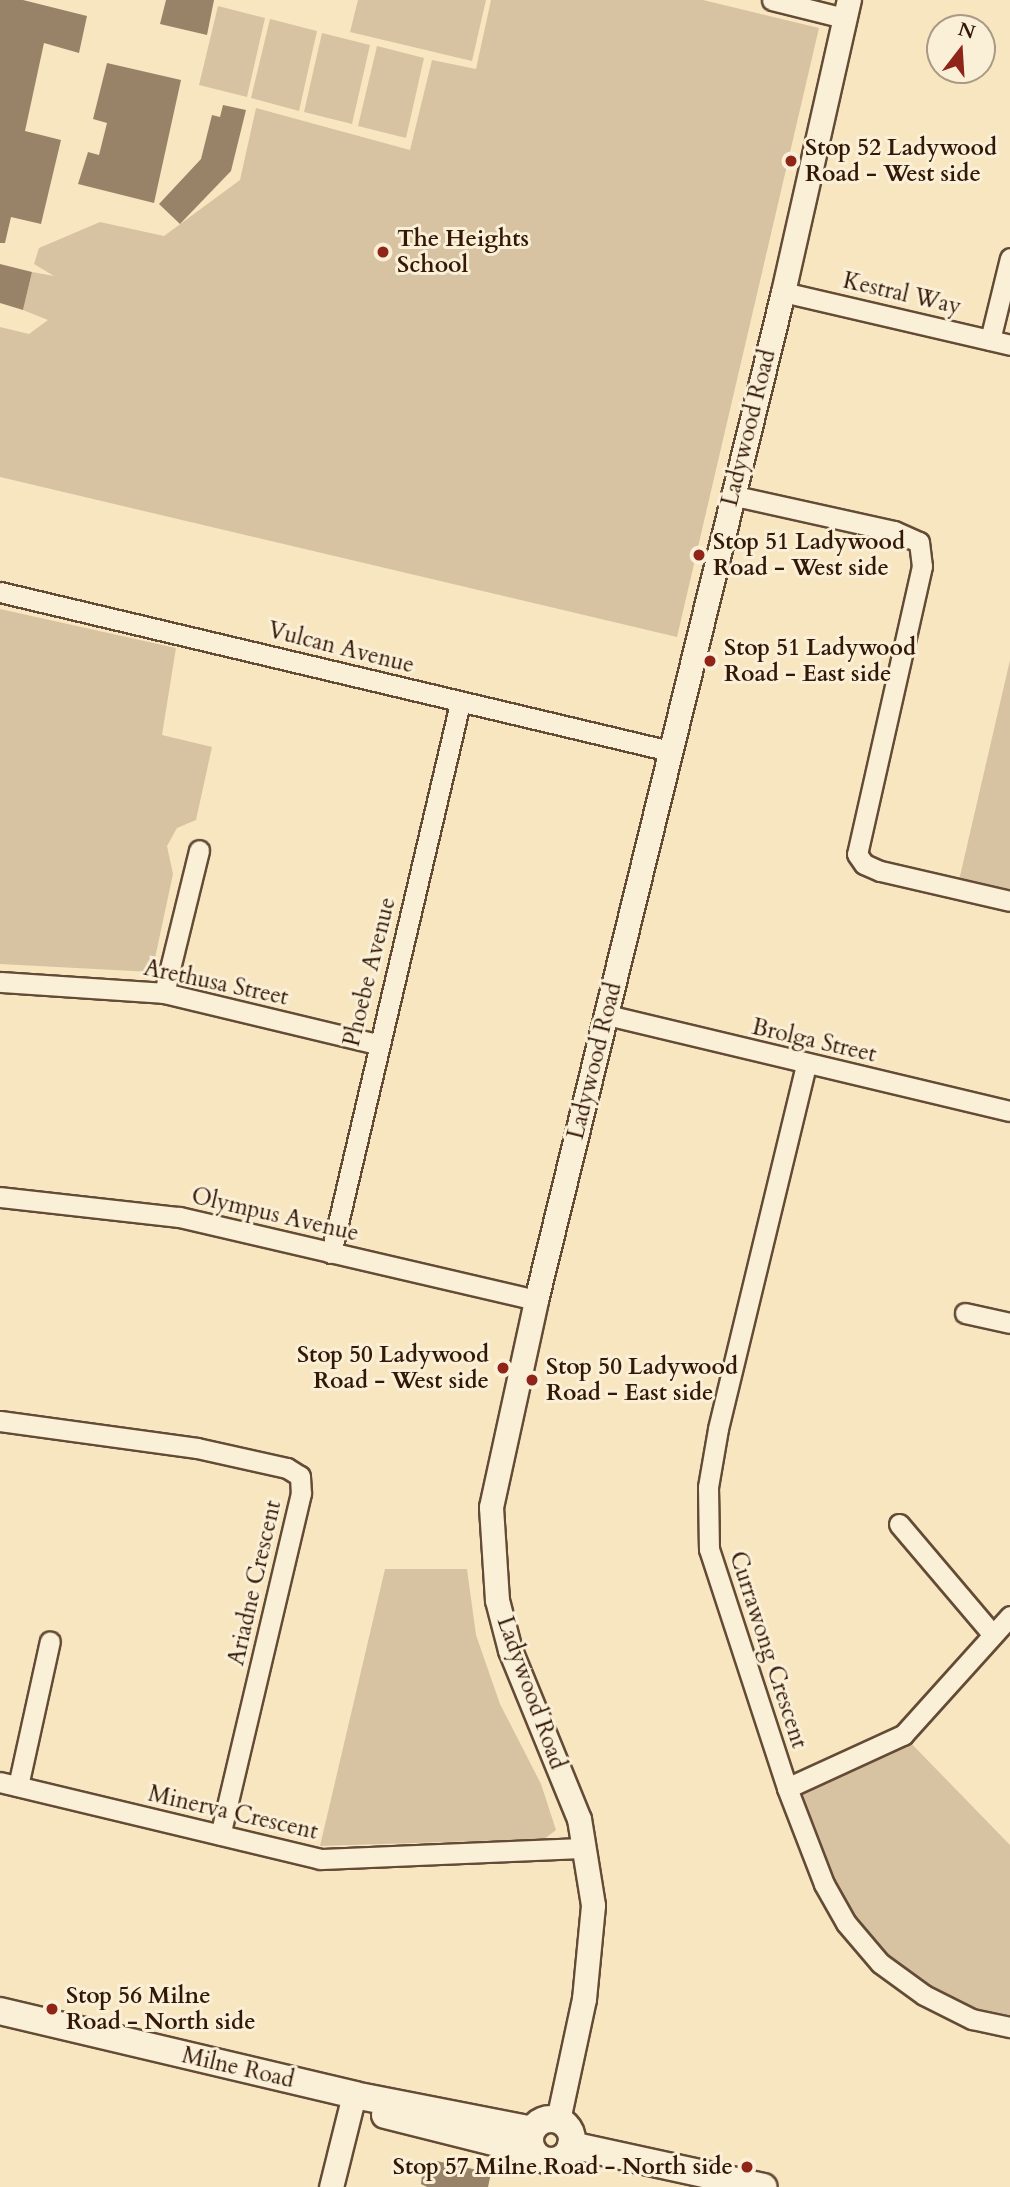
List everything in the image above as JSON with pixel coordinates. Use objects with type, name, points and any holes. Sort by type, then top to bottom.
[{"type":"main road","name":"Milne Road","points":[[0,2011],[354,2095],[388,2118],[532,2141]]},
{"type":"main road","points":[[544,2120],[558,2120],[568,2127],[571,2145],[556,2161],[532,2141],[544,2120]]},
{"type":"main road","points":[[571,2145],[729,2184],[763,2187]]},
{"type":"street","points":[[772,0],[846,9]]},
{"type":"street","name":"Ladywood Road","points":[[558,2120],[584,1999],[593,1905],[579,1819],[510,1650],[492,1557],[491,1507],[536,1300],[731,495],[783,292],[846,9]]},
{"type":"street","points":[[990,340],[1010,258]]},
{"type":"street","name":"Kestral Way","points":[[783,292],[1010,345]]},
{"type":"street","points":[[731,495],[894,531],[919,542],[922,566],[857,854],[864,864],[880,871],[1010,901]]},
{"type":"street","name":"Vulcan Avenue","points":[[0,592],[670,751]]},
{"type":"street","name":"Phoebe Avenue","points":[[331,1253],[377,1044],[460,703]]},
{"type":"street","points":[[164,993],[199,850]]},
{"type":"street","name":"Arethusa Street","points":[[0,982],[164,993],[377,1044]]},
{"type":"street","name":"Brolga Street","points":[[607,1015],[806,1065],[1010,1111]]},
{"type":"street","name":"Currawong Crescent","points":[[806,1065],[708,1487],[709,1549],[787,1788],[824,1884],[846,1923],[880,1963],[924,1995],[972,2019],[1010,2027]]},
{"type":"street","name":"Olympus Avenue","points":[[0,1198],[138,1210],[536,1300]]},
{"type":"street","points":[[965,1313],[1010,1323]]},
{"type":"street","name":"Ariadne Crescent","points":[[0,1421],[197,1448],[286,1468],[300,1476],[301,1493],[220,1835]]},
{"type":"street","points":[[900,1524],[993,1634]]},
{"type":"street","points":[[787,1788],[903,1735],[1010,1616]]},
{"type":"street","points":[[9,1784],[50,1641]]},
{"type":"street","name":"Minerva Crescent","points":[[9,1784],[320,1860],[584,1848]]},
{"type":"street","points":[[331,2187],[354,2095]]},
{"type":"shaded area","points":[[358,0],[486,0],[472,61],[350,32]]},
{"type":"shaded area","name":"The Heights School","points":[[491,0],[703,0],[819,28],[677,637],[0,477],[0,327],[29,334],[48,320],[23,310],[32,272],[54,276],[34,264],[39,248],[100,222],[164,236],[240,180],[256,108],[410,150],[432,60],[476,69]]},
{"type":"shaded area","points":[[218,6],[265,18],[247,97],[199,85]]},
{"type":"shaded area","points":[[270,19],[317,31],[299,111],[251,98]]},
{"type":"shaded area","points":[[322,33],[370,45],[352,124],[304,112]]},
{"type":"shaded area","points":[[377,46],[424,58],[406,138],[358,126]]},
{"type":"shaded area","points":[[0,609],[176,648],[162,735],[212,747],[196,820],[177,828],[167,846],[173,874],[152,972],[0,964]]},
{"type":"shaded area","points":[[1010,660],[1010,901],[957,889]]},
{"type":"shaded area","points":[[385,1569],[467,1569],[476,1635],[500,1704],[541,1784],[556,1830],[544,1839],[320,1846]]},
{"type":"shaded area","points":[[903,1735],[1010,1845],[1010,2027],[924,1995],[846,1923],[787,1788]]},
{"type":"building","points":[[0,0],[23,0],[87,16],[79,53],[44,43],[25,131],[61,140],[41,224],[11,217],[5,243],[0,243]]},
{"type":"building","points":[[166,0],[214,0],[207,35],[160,24]]},
{"type":"building","points":[[107,63],[181,80],[154,203],[78,184],[88,152],[99,155],[107,123],[93,119]]},
{"type":"building","points":[[223,105],[246,110],[231,171],[180,224],[159,204],[201,159],[212,115],[220,117]]},
{"type":"building","points":[[0,264],[32,272],[23,310],[0,303]]},
{"type":"building","points":[[432,2160],[491,2173],[488,2187],[427,2187],[421,2184],[423,2165],[431,2166]]},
{"type":"place","name":"Stop 52 Ladywood Road - West side","points":[[791,161]]},
{"type":"place","name":"The Heights School","points":[[383,252]]},
{"type":"place","name":"Stop 51 Ladywood Road - West side","points":[[699,555]]},
{"type":"place","name":"Stop 51 Ladywood Road - East side","points":[[710,661]]},
{"type":"place","name":"Stop 50 Ladywood Road - West side","points":[[503,1368]]},
{"type":"place","name":"Stop 50 Ladywood Road - East side","points":[[532,1380]]},
{"type":"place","name":"Stop 56 Milne Road - North side","points":[[52,2009]]},
{"type":"place","name":"Stop 57 Milne Road - North side","points":[[747,2167]]}]
